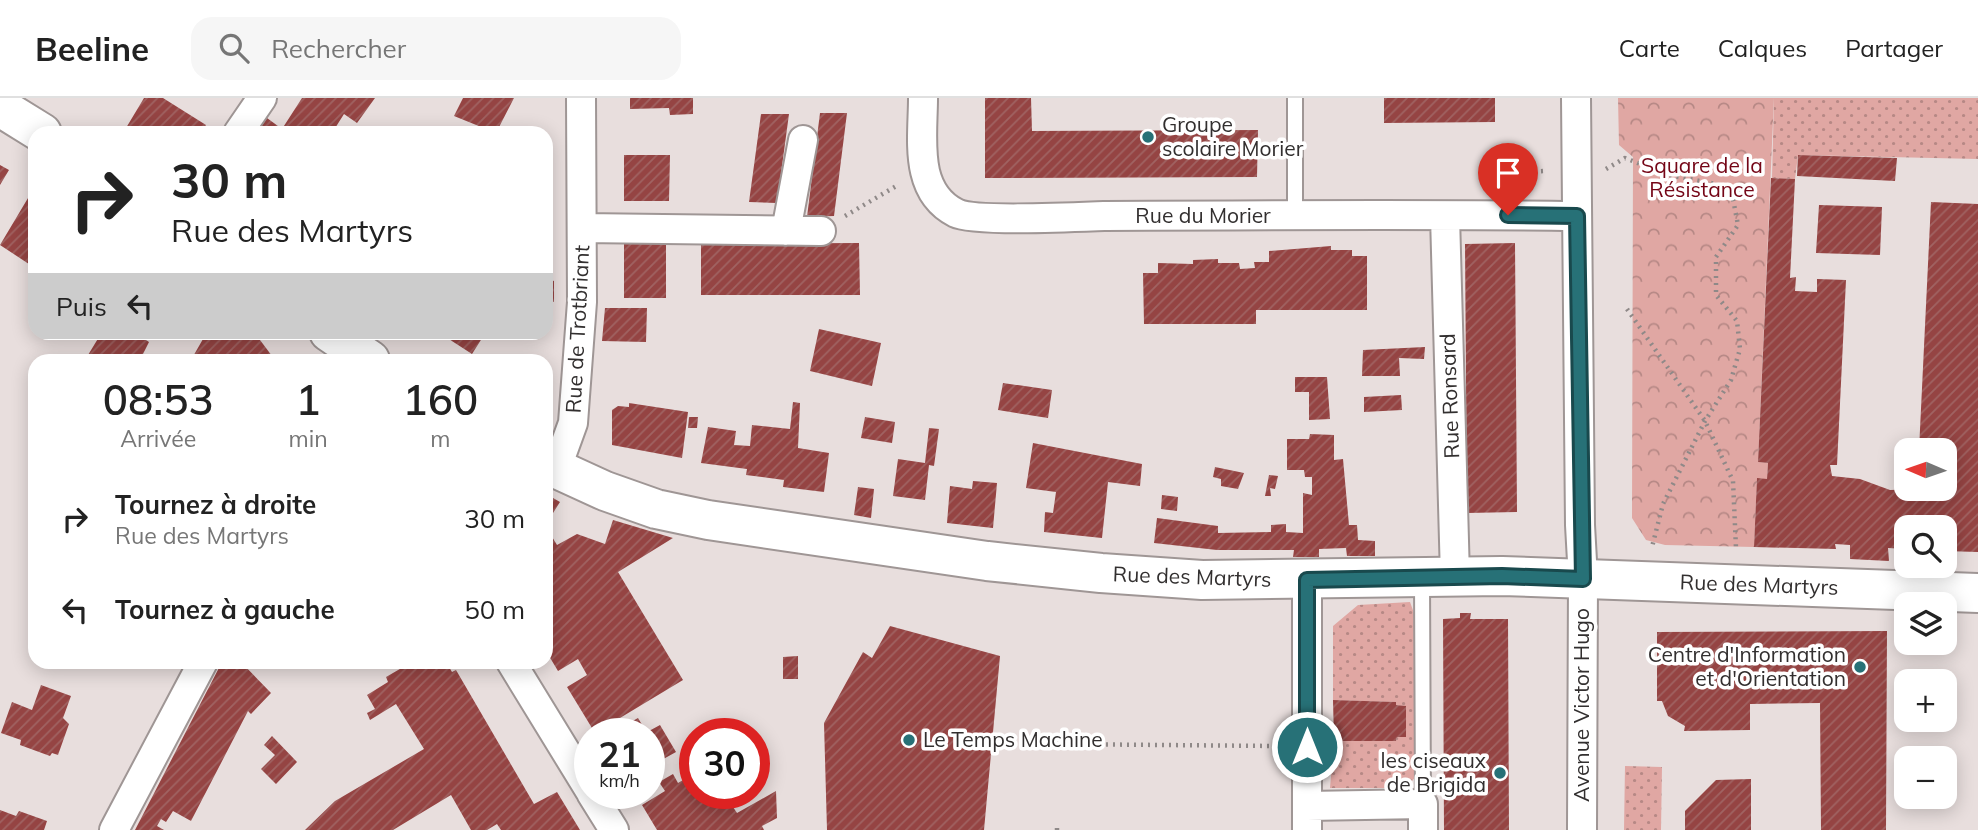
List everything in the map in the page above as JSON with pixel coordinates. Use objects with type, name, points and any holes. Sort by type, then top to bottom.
[{"type":"main road","points":[[0,107],[31,126]]},
{"type":"main road","name":"Rue des Martyrs","points":[[553,468],[656,509],[880,546],[1101,573],[1202,580],[1439,577],[1583,579],[1978,593]]},
{"type":"street","points":[[244,126],[262,98]]},
{"type":"street","name":"Rue de Trotbriant","points":[[553,463],[573,423],[582,302],[581,98]]},
{"type":"street","points":[[923,98],[923,170]]},
{"type":"street","name":"Avenue Victor Hugo","points":[[1576,98],[1583,579],[1581,830]]},
{"type":"street","points":[[786,230],[803,140]]},
{"type":"street","name":"Rue du Morier","points":[[923,170],[930,187],[942,202],[957,214],[973,216],[1577,216]]},
{"type":"street","name":"Rue Ronsard","points":[[1439,577],[1445,216]]},
{"type":"street","name":"Rue de Trotbriant","points":[[583,228],[821,231]]},
{"type":"street","points":[[1307,580],[1307,818],[1423,817]]},
{"type":"street","points":[[114,830],[199,669]]},
{"type":"street","points":[[515,669],[574,766]]},
{"type":"street","points":[[601,809],[614,830]]},
{"type":"lane","points":[[1294,98],[1295,216]]},
{"type":"lane","points":[[1423,817],[1439,577]]},
{"type":"path","points":[[1527,172],[1601,171],[1625,158],[1668,175],[1716,184],[1733,199],[1738,225],[1716,257],[1716,295],[1737,321],[1740,349],[1731,380],[1705,421],[1663,504],[1650,555],[1662,556],[1660,582]]},
{"type":"path","points":[[821,231],[923,170]]},
{"type":"path","points":[[1627,309],[1705,421],[1733,481],[1735,584]]},
{"type":"path","points":[[1050,744],[1307,747]]},
{"type":"green space","name":"Square de la Résistance","points":[[1618,98],[1774,98],[1758,462],[1768,463],[1767,479],[1757,479],[1754,547],[1665,545],[1646,540],[1632,518],[1633,157],[1619,145]]},
{"type":"green space","points":[[1774,98],[1978,98],[1978,159],[1798,155],[1795,179],[1772,178]]},
{"type":"green space","points":[[1410,602],[1419,627],[1418,773],[1407,788],[1330,788],[1334,741],[1396,741],[1397,737],[1406,736],[1405,706],[1396,705],[1395,702],[1333,700],[1333,626],[1358,605]]},
{"type":"green space","points":[[1625,766],[1662,767],[1661,830],[1624,830]]},
{"type":"building","points":[[144,98],[163,98],[206,125],[205,126],[127,126]]},
{"type":"building","points":[[302,98],[375,98],[357,123],[344,114],[336,126],[284,126]]},
{"type":"building","points":[[463,98],[514,98],[500,126],[479,126],[454,116]]},
{"type":"building","points":[[630,98],[693,98],[693,114],[670,115],[669,108],[630,109]]},
{"type":"building","points":[[985,98],[1031,98],[1032,131],[1258,130],[1257,177],[985,178]]},
{"type":"building","points":[[1384,98],[1495,98],[1495,122],[1384,123]]},
{"type":"building","points":[[820,113],[847,113],[834,216],[807,217]]},
{"type":"building","points":[[761,114],[789,114],[777,203],[749,202]]},
{"type":"building","points":[[267,118],[278,126],[262,126]]},
{"type":"building","points":[[624,155],[670,155],[669,201],[624,201]]},
{"type":"building","points":[[1798,155],[1897,158],[1895,181],[1797,176]]},
{"type":"building","points":[[0,165],[9,170],[0,185]]},
{"type":"building","points":[[1771,178],[1795,179],[1790,278],[1796,277],[1795,291],[1817,292],[1817,279],[1846,280],[1837,465],[1830,465],[1832,476],[1860,479],[1894,490],[1894,501],[1957,501],[1957,438],[1920,438],[1931,202],[1978,204],[1978,552],[1957,551],[1957,515],[1894,515],[1894,548],[1888,548],[1889,561],[1850,559],[1850,545],[1835,544],[1836,549],[1754,547],[1757,478],[1767,479],[1768,463],[1758,462]]},
{"type":"building","points":[[28,198],[28,263],[0,245]]},
{"type":"building","points":[[1819,205],[1882,207],[1880,255],[1816,253]]},
{"type":"building","points":[[624,239],[666,240],[666,298],[624,298]]},
{"type":"building","points":[[859,243],[860,295],[701,295],[701,244]]},
{"type":"building","points":[[1515,243],[1517,512],[1467,513],[1465,244]]},
{"type":"building","points":[[1331,246],[1331,250],[1352,250],[1352,256],[1367,256],[1367,310],[1256,310],[1256,324],[1144,324],[1143,273],[1158,273],[1158,263],[1193,264],[1193,260],[1218,259],[1218,263],[1239,263],[1240,269],[1255,268],[1254,262],[1269,262],[1269,251]]},
{"type":"building","points":[[605,308],[647,308],[646,342],[602,341]]},
{"type":"building","points":[[819,329],[881,343],[872,386],[810,371]]},
{"type":"building","points":[[97,340],[149,342],[143,354],[89,354]]},
{"type":"building","points":[[202,340],[260,340],[270,354],[194,354]]},
{"type":"building","points":[[450,340],[481,340],[472,354]]},
{"type":"building","points":[[1425,347],[1424,359],[1399,358],[1400,376],[1362,376],[1363,350]]},
{"type":"building","points":[[1295,377],[1327,377],[1330,419],[1309,420],[1309,392],[1295,392]]},
{"type":"building","points":[[1003,383],[1052,390],[1048,418],[998,410]]},
{"type":"building","points":[[1401,395],[1402,410],[1364,412],[1364,397]]},
{"type":"building","points":[[793,402],[800,403],[798,448],[829,453],[824,492],[783,487],[784,480],[746,475],[747,469],[701,463],[708,427],[736,431],[734,445],[750,446],[752,425],[790,429]]},
{"type":"building","points":[[629,403],[688,412],[682,458],[612,445],[612,410],[618,406],[629,407]]},
{"type":"building","points":[[689,417],[698,417],[697,428],[688,428]]},
{"type":"building","points":[[865,417],[895,422],[892,443],[861,438]]},
{"type":"building","points":[[929,428],[939,429],[934,466],[929,465],[925,500],[893,496],[898,459],[925,463]]},
{"type":"building","points":[[1310,434],[1334,435],[1334,460],[1343,459],[1349,525],[1357,525],[1358,540],[1375,541],[1375,556],[1347,556],[1346,548],[1319,549],[1319,557],[1293,557],[1294,550],[1217,550],[1154,543],[1157,518],[1218,526],[1218,533],[1271,532],[1271,525],[1286,524],[1286,532],[1303,533],[1303,493],[1312,495],[1312,477],[1305,477],[1304,470],[1287,470],[1287,439],[1309,439]]},
{"type":"building","points":[[1033,443],[1142,464],[1140,486],[1108,482],[1102,538],[1044,532],[1045,512],[1053,513],[1056,492],[1026,488]]},
{"type":"building","points":[[1215,467],[1244,473],[1238,489],[1221,486],[1221,479],[1213,477]]},
{"type":"building","points":[[1269,475],[1278,476],[1275,489],[1270,488],[1271,496],[1265,496]]},
{"type":"building","points":[[973,481],[997,483],[993,528],[947,523],[950,486],[972,489]]},
{"type":"building","points":[[858,487],[874,489],[871,518],[854,515]]},
{"type":"building","points":[[1162,495],[1178,497],[1177,511],[1161,509]]},
{"type":"building","points":[[553,498],[560,502],[553,513]]},
{"type":"building","points":[[613,520],[673,538],[618,572],[683,680],[620,718],[586,718],[567,687],[587,675],[578,659],[558,671],[553,663],[553,538],[557,545],[577,534],[605,544]]},
{"type":"building","points":[[1460,613],[1471,613],[1470,619],[1508,619],[1509,830],[1444,830],[1443,619],[1460,618]]},
{"type":"building","name":"Le Temps Machine","points":[[890,626],[1000,656],[984,830],[827,830],[824,723],[863,652],[872,658]]},
{"type":"building","points":[[1887,631],[1886,830],[1821,830],[1820,703],[1750,704],[1750,730],[1684,731],[1685,726],[1668,716],[1662,701],[1657,701],[1657,632]]},
{"type":"building","points":[[798,656],[798,679],[783,679],[783,657]]},
{"type":"building","points":[[218,669],[248,669],[271,693],[251,714],[248,711],[191,821],[173,811],[166,822],[161,819],[157,826],[164,830],[135,830]]},
{"type":"building","points":[[400,669],[456,670],[534,804],[557,792],[580,830],[501,830],[497,824],[487,830],[471,830],[451,795],[393,830],[305,830],[335,801],[424,749],[396,704],[370,720],[367,713],[375,709],[367,695],[388,682],[386,677]]},
{"type":"building","points":[[41,685],[71,696],[63,718],[69,724],[58,755],[52,753],[50,756],[20,745],[21,740],[1,733],[12,702],[32,710]]},
{"type":"building","points":[[1333,700],[1396,702],[1396,705],[1406,706],[1406,737],[1397,737],[1396,741],[1334,741]]},
{"type":"building","points":[[665,733],[676,752],[665,758]]},
{"type":"building","points":[[272,736],[297,762],[276,784],[261,769],[275,755],[264,745]]},
{"type":"building","points":[[673,774],[678,783],[679,809],[734,809],[737,813],[744,809],[770,809],[770,794],[776,791],[777,818],[762,826],[764,830],[657,830],[644,809],[665,809],[665,779]]},
{"type":"building","points":[[1751,779],[1751,830],[1685,830],[1685,811],[1716,780]]},
{"type":"building","points":[[0,810],[16,816],[19,811],[47,821],[44,830],[0,830]]},
{"type":"place","name":"Groupe scolaire Morier","points":[[1148,137]]},
{"type":"place","name":"Centre d'Information et d'Orientation","points":[[1860,667]]},
{"type":"place","name":"Le Temps Machine","points":[[909,740]]},
{"type":"place","name":"les ciseaux de Brigida","points":[[1500,773]]},
{"type":"route","points":[[1307,747],[1307,580],[1502,576],[1583,579],[1580,525],[1577,216],[1508,215]]}]
